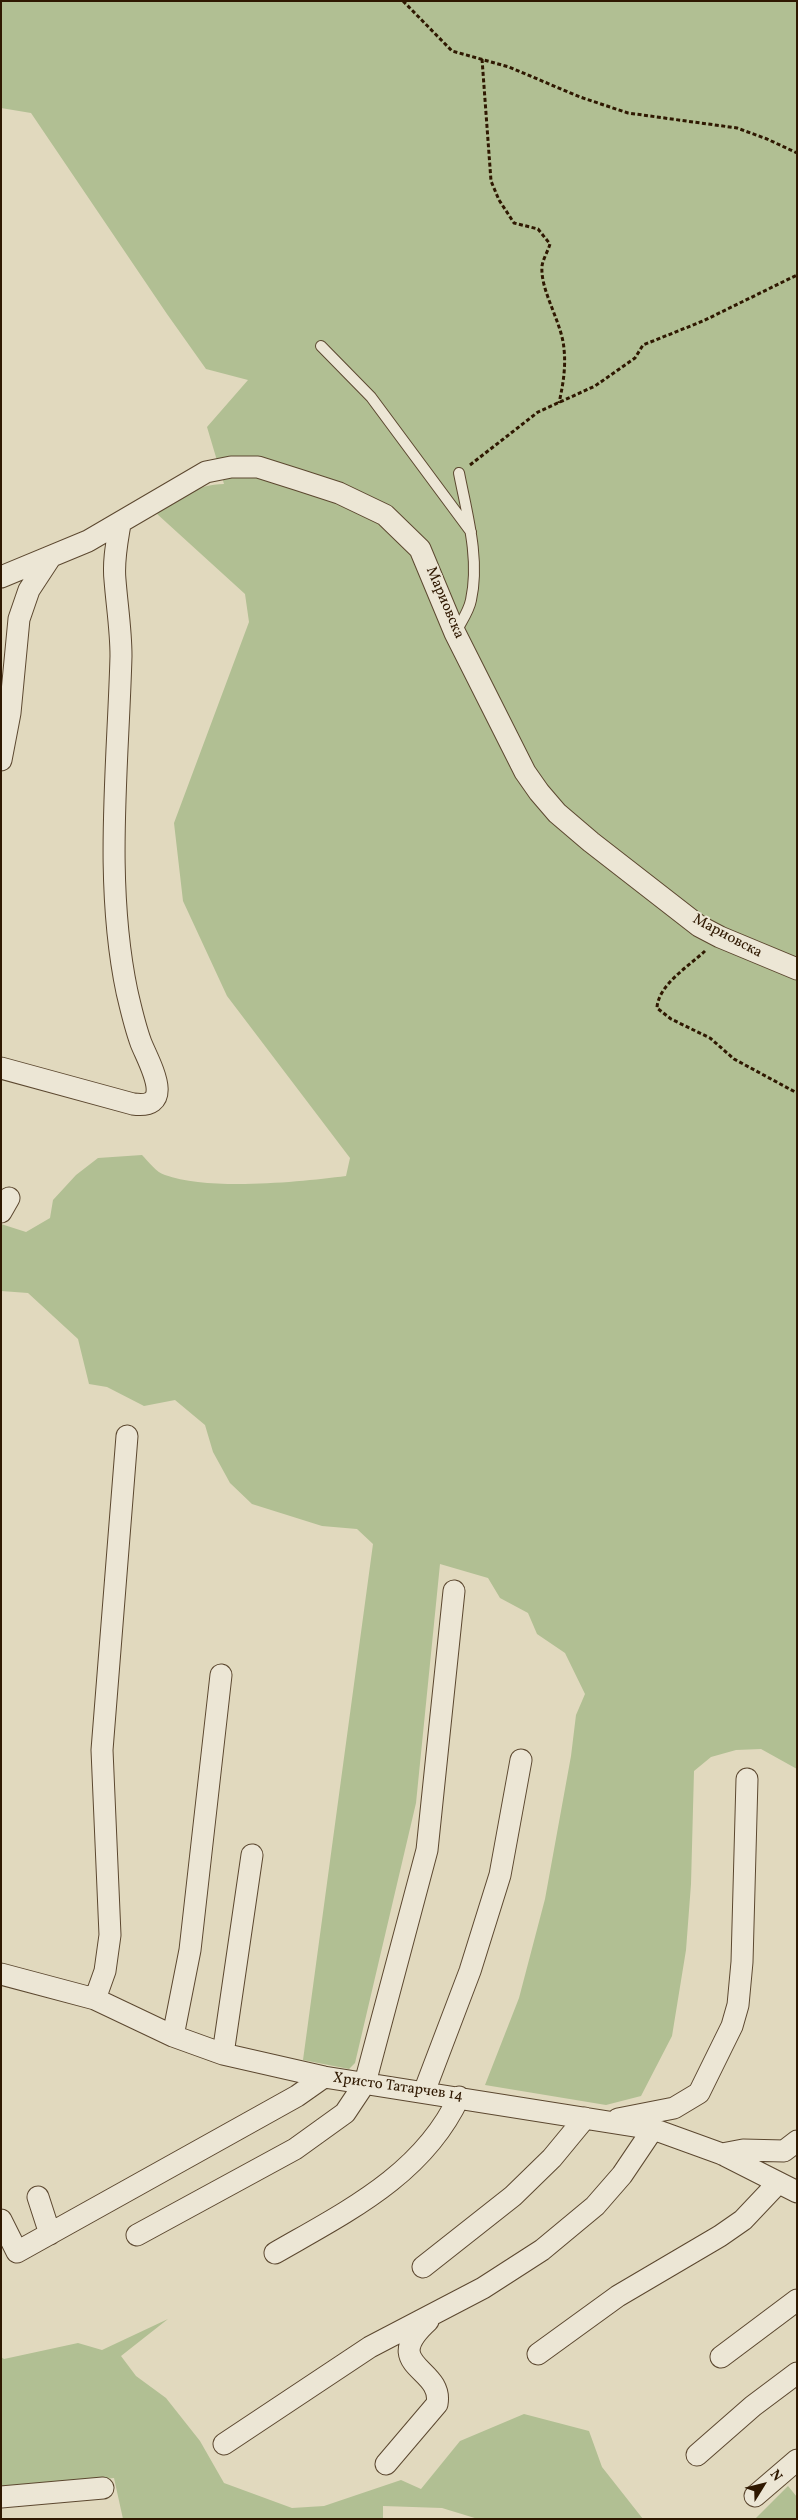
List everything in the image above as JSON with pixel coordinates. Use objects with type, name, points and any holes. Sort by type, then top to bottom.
[{"type":"street","name":"Мариовска","points":[[1,577],[50,558],[120,524],[206,472],[231,467],[258,467],[339,493],[385,515],[409,536],[420,549],[455,633],[525,772],[557,813],[700,926],[720,937],[797,969]]},
{"type":"street","points":[[1,1068],[133,1104],[146,1106],[150,1104],[156,1094],[156,1077],[141,1043],[127,993],[119,938],[115,876],[121,646],[115,579],[120,524]]},
{"type":"street","points":[[1,760],[10,713],[19,619],[29,590],[50,558]]},
{"type":"street","points":[[95,1999],[105,1971],[110,1935],[102,1750],[127,1436]]},
{"type":"street","points":[[137,2235],[295,2149],[345,2113],[365,2082],[427,1850],[454,1591]]},
{"type":"street","points":[[173,2036],[190,1950],[221,1675]]},
{"type":"street","points":[[424,2092],[470,1971],[500,1875],[521,1760]]},
{"type":"street","points":[[610,2121],[642,2112],[674,2108],[699,2093],[732,2026],[738,2005],[742,1962],[747,1779]]},
{"type":"street","points":[[223,2054],[252,1855]]},
{"type":"street","name":"Христо Татарчев 14","points":[[1,1974],[95,1999],[173,2036],[223,2054],[324,2077],[653,2129],[722,2154],[787,2188]]},
{"type":"street","points":[[1,2220],[17,2252],[297,2096],[324,2077]]},
{"type":"street","points":[[275,2253],[361,2203],[405,2171],[430,2145],[444,2126],[459,2097]]},
{"type":"street","points":[[423,2267],[514,2196],[552,2158],[585,2118]]},
{"type":"street","points":[[224,2444],[370,2347],[450,2305],[516,2267],[574,2225],[622,2176],[653,2129]]},
{"type":"street","points":[[722,2154],[743,2150],[784,2151],[797,2142]]},
{"type":"street","points":[[538,2354],[618,2296],[720,2236],[787,2188]]},
{"type":"street","points":[[38,2197],[50,2234]]},
{"type":"street","points":[[721,2357],[797,2300]]},
{"type":"street","points":[[386,2464],[437,2404],[436,2390],[410,2355],[408,2348],[410,2340],[416,2332],[450,2305]]},
{"type":"street","points":[[697,2455],[753,2406],[797,2373]]},
{"type":"street","points":[[755,2496],[797,2460]]},
{"type":"street","points":[[1,2497],[103,2488]]},
{"type":"lane","points":[[321,346],[371,397],[471,532]]},
{"type":"lane","points":[[455,633],[471,602],[473,576],[471,532],[459,473]]},
{"type":"path","points":[[403,1],[452,51],[509,66],[580,98],[628,114],[737,128],[797,153]]},
{"type":"path","points":[[482,59],[483,88],[487,112],[488,162],[491,180],[499,200],[514,223],[538,230],[550,244],[542,266],[546,288],[560,328],[564,349],[564,378],[559,403]]},
{"type":"path","points":[[459,473],[538,412],[595,386],[635,358],[644,345],[703,321],[797,275]]},
{"type":"path","points":[[720,937],[667,987],[658,999],[657,1008],[671,1019],[710,1038],[734,1059],[797,1093]]},
{"type":"green space","points":[[1,1],[797,1],[797,1769],[761,1749],[736,1750],[711,1757],[694,1771],[691,1884],[686,1950],[672,2036],[641,2096],[606,2105],[485,2085],[519,1998],[545,1899],[571,1756],[576,1715],[585,1694],[565,1653],[537,1634],[528,1613],[500,1598],[488,1578],[440,1564],[416,1803],[355,2063],[349,2069],[303,2060],[373,1544],[357,1529],[322,1526],[252,1504],[230,1483],[213,1452],[205,1425],[175,1400],[144,1406],[107,1387],[89,1384],[78,1339],[28,1293],[1,1291],[1,1224],[26,1232],[50,1218],[53,1200],[76,1175],[98,1158],[142,1155],[162,1174],[183,1180],[205,1183],[254,1184],[346,1176],[350,1158],[227,996],[183,901],[174,823],[249,622],[245,594],[156,513],[196,489],[224,484],[207,427],[248,380],[206,369],[31,113],[1,108]]},
{"type":"green space","points":[[168,2319],[121,2356],[136,2376],[166,2398],[200,2441],[224,2483],[292,2508],[324,2506],[401,2480],[421,2489],[460,2441],[524,2414],[589,2431],[602,2467],[643,2519],[478,2519],[442,2508],[383,2506],[383,2519],[123,2519],[114,2478],[1,2488],[1,2357],[4,2359],[78,2343],[102,2350]]},
{"type":"green space","points":[[788,2486],[797,2497],[797,2519],[755,2519]]}]
